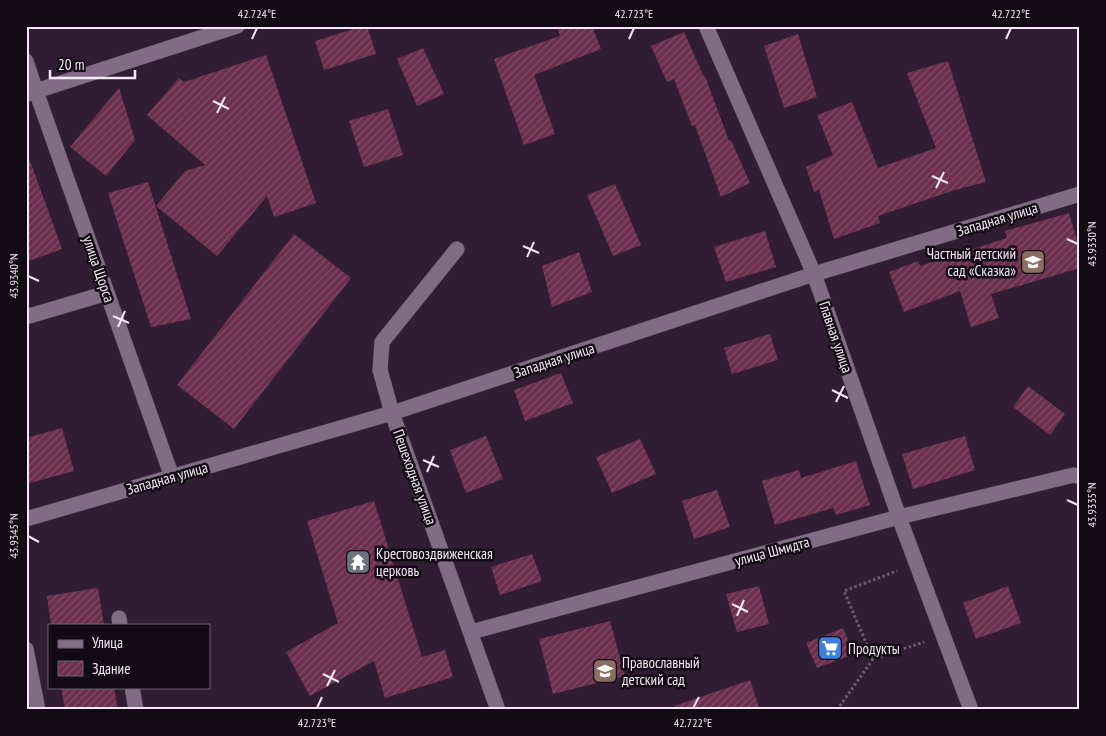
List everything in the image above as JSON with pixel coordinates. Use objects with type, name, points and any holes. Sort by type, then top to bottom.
[{"type":"street","points":[[31,93],[237,26]]},
{"type":"street","name":"Главная улица","points":[[706,26],[814,274],[899,517],[972,710]]},
{"type":"street","name":"улица Щорса","points":[[26,61],[31,93],[107,293],[172,477]]},
{"type":"street","name":"Западная улица","points":[[26,519],[392,413],[814,274],[1080,194]]},
{"type":"street","name":"Пешеходная улица","points":[[457,249],[382,342],[380,370],[392,413],[472,632],[498,710]]},
{"type":"street","points":[[26,317],[107,293]]},
{"type":"street","name":"улица Шмидта","points":[[472,632],[899,517],[1077,476]]},
{"type":"street","points":[[26,649],[38,710]]},
{"type":"street","points":[[132,688],[136,710]]},
{"type":"path","points":[[873,660],[844,590],[901,569]]},
{"type":"path","points":[[837,710],[873,660],[927,641]]},
{"type":"building","points":[[367,26],[376,54],[324,70],[315,41]]},
{"type":"building","points":[[557,26],[592,26],[601,49],[534,75],[555,134],[524,145],[494,59],[560,36]]},
{"type":"building","points":[[684,32],[705,76],[729,141],[731,140],[750,183],[721,197],[695,125],[692,126],[674,79],[667,82],[651,46]]},
{"type":"building","points":[[798,34],[817,97],[784,108],[764,46]]},
{"type":"building","points":[[423,48],[444,94],[417,106],[397,59]]},
{"type":"building","points":[[266,55],[316,203],[274,217],[267,196],[217,256],[156,206],[185,171],[205,165],[147,115],[179,78],[184,82]]},
{"type":"building","points":[[948,61],[986,182],[955,190],[878,216],[880,223],[834,239],[819,190],[814,192],[806,167],[833,155],[817,115],[852,102],[878,168],[936,148],[907,73]]},
{"type":"building","points":[[119,88],[135,140],[106,176],[70,147]]},
{"type":"building","points":[[388,109],[403,155],[364,167],[349,121]]},
{"type":"building","points":[[29,158],[62,249],[26,262],[26,159]]},
{"type":"building","points":[[148,182],[191,319],[151,327],[108,193]]},
{"type":"building","points":[[615,184],[641,245],[613,256],[587,195]]},
{"type":"building","points":[[1069,213],[1080,250],[1080,268],[991,294],[999,318],[971,327],[960,291],[904,312],[889,272],[918,261],[920,266],[1007,238],[1005,231]]},
{"type":"building","points":[[765,231],[776,267],[726,282],[714,247]]},
{"type":"building","points":[[294,234],[351,278],[234,429],[177,385]]},
{"type":"building","points":[[579,252],[592,292],[552,307],[542,266]]},
{"type":"building","points":[[770,334],[778,360],[732,374],[724,348]]},
{"type":"building","points":[[561,373],[573,403],[525,421],[514,390]]},
{"type":"building","points":[[1028,386],[1065,414],[1050,435],[1013,407]]},
{"type":"building","points":[[62,428],[74,471],[26,484],[26,438]]},
{"type":"building","points":[[486,436],[503,479],[466,493],[450,450]]},
{"type":"building","points":[[965,436],[975,470],[913,489],[902,454]]},
{"type":"building","points":[[640,439],[656,474],[612,493],[596,457]]},
{"type":"building","points":[[856,461],[870,505],[836,515],[833,508],[775,525],[762,481],[799,470],[801,478]]},
{"type":"building","points":[[717,490],[730,527],[694,539],[682,501]]},
{"type":"building","points":[[374,501],[422,657],[445,650],[453,677],[385,698],[374,661],[310,696],[286,652],[338,623],[307,521]]},
{"type":"building","points":[[532,554],[542,581],[500,595],[491,567]]},
{"type":"building","points":[[759,586],[769,624],[737,632],[726,594]]},
{"type":"building","points":[[1008,586],[1021,623],[976,639],[963,603]]},
{"type":"building","points":[[98,588],[104,624],[51,624],[47,596]]},
{"type":"building","points":[[610,621],[625,676],[553,694],[539,639]]},
{"type":"building","name":"Продукты","points":[[843,628],[854,654],[817,668],[806,643]]},
{"type":"building","points":[[750,680],[760,710],[675,710],[674,706]]},
{"type":"building","points":[[61,688],[114,688],[118,710],[65,710]]},
{"type":"place","name":"Частный детский сад «Сказка»","points":[[1033,262]]},
{"type":"place","name":"Крестовоздвиженская церковь","points":[[358,562]]},
{"type":"place","name":"Продукты","points":[[830,648]]},
{"type":"place","name":"Православный детский сад","points":[[605,671]]}]
